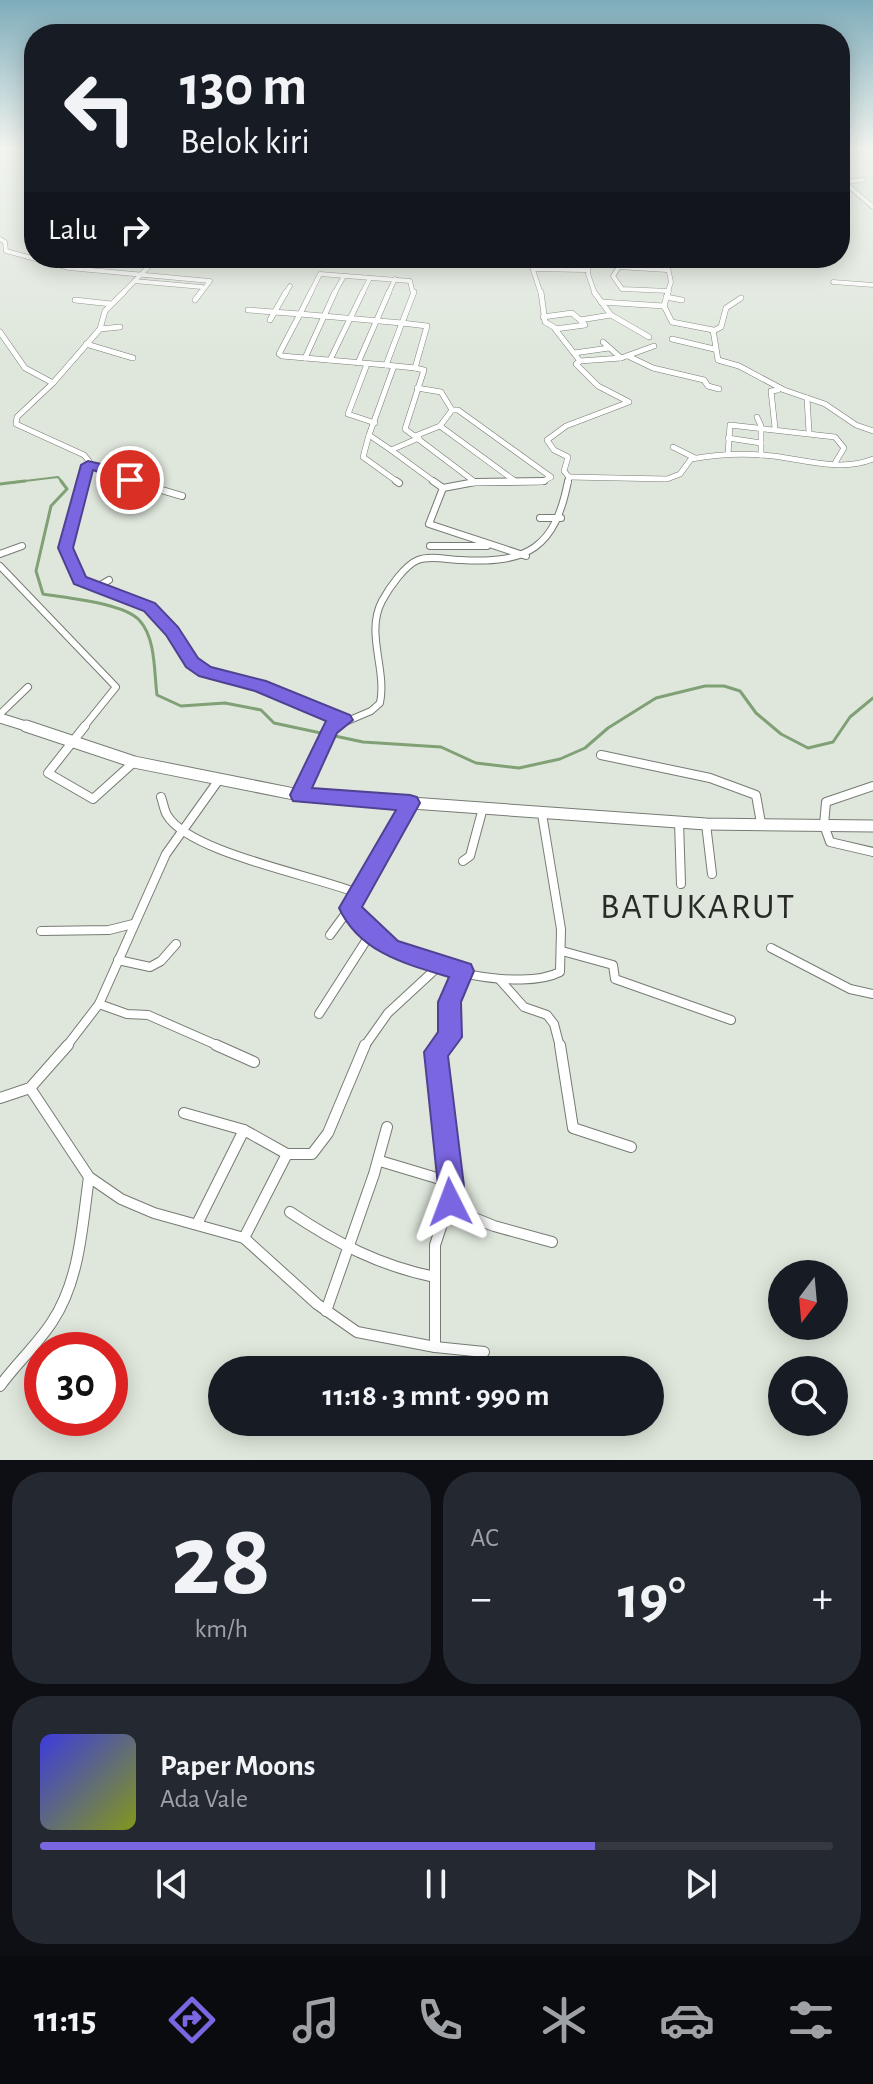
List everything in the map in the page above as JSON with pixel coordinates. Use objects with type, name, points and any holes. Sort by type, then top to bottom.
[{"type":"street","points":[[0,239],[5,242],[6,251],[24,257]]},
{"type":"street","points":[[69,268],[210,281],[195,300]]},
{"type":"street","points":[[148,268],[105,311],[100,329],[53,383],[17,417],[16,424],[86,456],[88,465],[65,548],[80,580],[150,607],[172,631],[192,663],[205,672],[260,686],[344,720]]},
{"type":"street","points":[[618,268],[613,276],[622,289],[667,294],[682,300]]},
{"type":"street","points":[[632,268],[667,270],[671,282],[664,306],[673,322],[713,331],[721,327],[726,308],[741,298]]},
{"type":"street","points":[[174,279],[180,269]]},
{"type":"street","points":[[543,317],[572,313],[585,325],[557,329],[545,323],[543,317],[541,293],[533,269],[586,270],[589,284],[611,315],[649,337]]},
{"type":"street","points":[[641,276],[644,269]]},
{"type":"street","points":[[386,366],[414,292],[410,281],[320,274],[279,354],[305,358],[424,370],[404,427],[475,482]]},
{"type":"street","points":[[305,358],[344,276]]},
{"type":"street","points":[[330,360],[370,278]]},
{"type":"street","points":[[358,363],[395,279]]},
{"type":"street","points":[[134,281],[202,287]]},
{"type":"street","points":[[833,282],[873,285]]},
{"type":"street","points":[[270,320],[290,286]]},
{"type":"street","points":[[414,292],[426,293]]},
{"type":"street","points":[[75,300],[111,304]]},
{"type":"street","points":[[601,302],[664,306]]},
{"type":"street","points":[[248,310],[427,327],[415,368]]},
{"type":"street","points":[[580,320],[611,315]]},
{"type":"street","points":[[100,329],[120,327]]},
{"type":"street","points":[[557,329],[580,361]]},
{"type":"street","points":[[713,331],[718,360],[739,366],[784,390],[830,406],[856,425],[873,431]]},
{"type":"street","points":[[0,332],[25,368],[53,383]]},
{"type":"street","points":[[672,339],[696,342],[714,349]]},
{"type":"street","points":[[603,342],[624,357],[704,381],[708,386],[719,389]]},
{"type":"street","points":[[94,347],[104,343]]},
{"type":"street","points":[[86,344],[133,358]]},
{"type":"street","points":[[299,795],[334,724],[371,711],[380,703],[382,680],[375,614],[386,594],[413,562],[423,558],[497,562],[526,556],[561,518],[568,476],[564,471],[567,459],[547,441],[557,429],[576,420],[608,413],[629,402],[617,391],[606,390],[590,379],[576,364],[624,357],[654,346]]},
{"type":"street","points":[[574,353],[609,348]]},
{"type":"street","points":[[367,364],[348,414],[375,423]]},
{"type":"street","points":[[394,366],[363,457],[399,483]]},
{"type":"street","points":[[369,435],[443,488],[475,482],[542,482],[551,477],[480,424],[452,410],[439,391],[417,388]]},
{"type":"street","points":[[775,428],[771,391],[784,390]]},
{"type":"street","points":[[807,398],[809,432]]},
{"type":"street","points":[[391,450],[440,426],[452,410]]},
{"type":"street","points":[[757,417],[761,426],[761,455]]},
{"type":"street","points":[[728,454],[731,424],[761,426],[836,437],[844,448],[835,463]]},
{"type":"street","points":[[440,426],[515,481]]},
{"type":"street","points":[[728,438],[761,443]]},
{"type":"street","points":[[673,447],[695,458],[728,454],[761,455],[835,463],[854,469],[873,459]]},
{"type":"street","points":[[568,476],[661,480],[674,478],[695,458]]},
{"type":"street","points":[[88,465],[120,474],[136,484],[182,496]]},
{"type":"street","points":[[443,488],[429,524],[526,556]]},
{"type":"street","points":[[540,518],[561,518]]},
{"type":"street","points":[[0,554],[22,546]]},
{"type":"street","points":[[430,546],[497,546]]},
{"type":"street","points":[[0,566],[56,628],[116,685],[48,773],[90,798],[97,798],[134,762]]},
{"type":"street","points":[[97,587],[109,580]]},
{"type":"street","points":[[28,687],[2,713],[134,762],[299,795],[706,824],[873,826]]},
{"type":"street","points":[[601,755],[710,778],[756,795],[761,823]]},
{"type":"street","points":[[0,1098],[30,1088],[49,1070],[99,1004],[166,854],[218,781]]},
{"type":"street","points":[[873,786],[826,802],[824,825],[830,842],[873,852]]},
{"type":"street","points":[[161,797],[163,808],[184,830],[243,859],[360,894]]},
{"type":"street","points":[[330,935],[360,894],[410,803]]},
{"type":"street","points":[[463,861],[471,854],[483,808]]},
{"type":"street","points":[[350,908],[371,933],[391,949],[500,980],[551,979],[560,972],[561,929],[542,814]]},
{"type":"street","points":[[679,822],[681,884]]},
{"type":"street","points":[[706,824],[712,874]]},
{"type":"street","points":[[41,931],[109,930],[133,924]]},
{"type":"street","points":[[319,1014],[371,933]]},
{"type":"street","points":[[118,960],[150,967],[161,961],[176,944]]},
{"type":"street","points":[[771,948],[850,989],[873,994]]},
{"type":"street","points":[[562,951],[613,965],[615,979],[731,1020]]},
{"type":"street","points":[[184,1113],[244,1130],[287,1154],[307,1156],[323,1145],[351,1073],[373,1031],[404,997],[440,965]]},
{"type":"street","points":[[435,1347],[433,1253],[451,1197],[436,1052],[450,1037],[449,1002],[463,971]]},
{"type":"street","points":[[500,980],[524,1007],[546,1014],[554,1024],[564,1062],[573,1128],[631,1147]]},
{"type":"street","points":[[99,1004],[127,1014],[148,1015],[254,1062]]},
{"type":"street","points":[[30,1088],[89,1177],[121,1199],[154,1213],[244,1238],[326,1311],[357,1332],[435,1347],[484,1352]]},
{"type":"street","points":[[326,1311],[345,1250],[380,1161],[387,1127]]},
{"type":"street","points":[[197,1224],[244,1130]]},
{"type":"street","points":[[244,1238],[287,1154]]},
{"type":"street","points":[[380,1161],[450,1182]]},
{"type":"street","points":[[0,1386],[42,1337],[58,1312],[76,1265],[89,1177]]},
{"type":"street","points":[[447,1207],[494,1226],[552,1242]]},
{"type":"street","points":[[290,1212],[345,1250],[393,1269],[435,1277]]},
{"type":"waterway","points":[[8,483],[58,477],[63,483]]},
{"type":"waterway","points":[[0,484],[25,481]]},
{"type":"waterway","points":[[61,481],[67,489],[51,506],[36,571],[43,594],[94,602],[122,610],[140,621],[149,637],[157,695],[181,706],[225,703],[261,710],[274,723],[363,742],[441,747],[476,763],[519,768],[560,759],[585,748],[608,728],[656,698],[705,686],[724,686],[740,691],[756,713],[781,734],[808,748],[833,742],[850,717],[873,698]]},
{"type":"district","name":"BATUKARUT","points":[[698,907]]},
{"type":"route","points":[[130,480],[88,465],[65,548],[80,580],[150,607],[172,631],[192,663],[205,672],[260,686],[344,720],[334,724],[325,738],[299,795],[410,803],[350,908],[371,933],[391,949],[463,971],[449,1002],[450,1037],[436,1052],[451,1186],[450,1202]]}]
